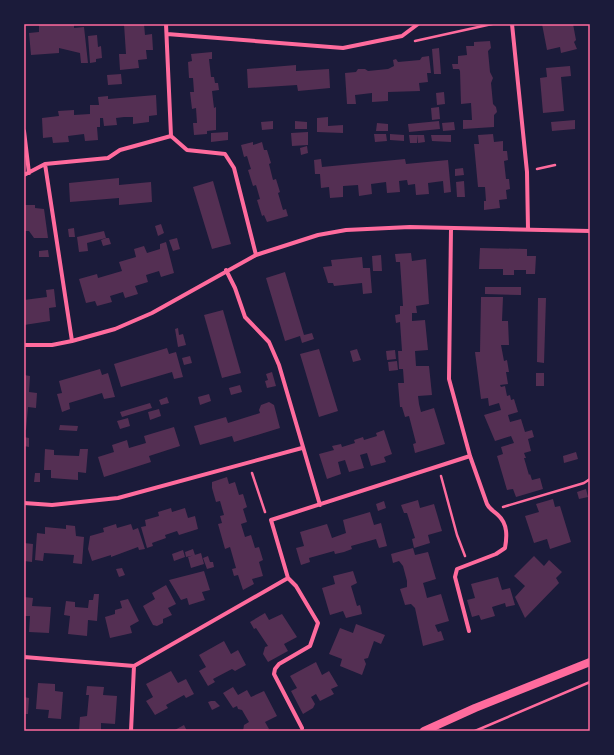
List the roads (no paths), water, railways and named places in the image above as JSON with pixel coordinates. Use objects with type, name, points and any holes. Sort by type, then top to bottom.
[{"type":"main road","points":[[424,731],[475,708],[590,662]]},
{"type":"street","points":[[166,24],[170,136],[187,150],[226,154],[234,168],[256,255]]},
{"type":"street","points":[[167,34],[343,48],[402,36],[418,24]]},
{"type":"street","points":[[512,24],[527,172],[528,229]]},
{"type":"street","points":[[24,130],[29,173]]},
{"type":"street","points":[[24,175],[45,164],[108,158],[120,150],[170,136]]},
{"type":"street","points":[[45,164],[72,341]]},
{"type":"street","points":[[24,345],[52,345],[115,329],[152,313],[226,270],[256,255],[318,236],[346,230],[410,227],[590,231]]},
{"type":"street","points":[[451,229],[449,379],[470,456],[487,504],[490,510],[500,516],[505,526],[507,537],[505,548],[496,554],[458,568],[455,577],[469,631]]},
{"type":"street","points":[[226,270],[235,288],[245,317],[269,342],[279,365],[302,448],[320,505]]},
{"type":"street","points":[[24,503],[52,505],[118,498],[302,448]]},
{"type":"street","points":[[302,728],[274,674],[274,669],[279,664],[310,646],[318,623],[296,586],[288,578],[271,520],[470,456]]},
{"type":"street","points":[[24,657],[134,666],[288,578]]},
{"type":"street","points":[[131,731],[134,666]]}]
